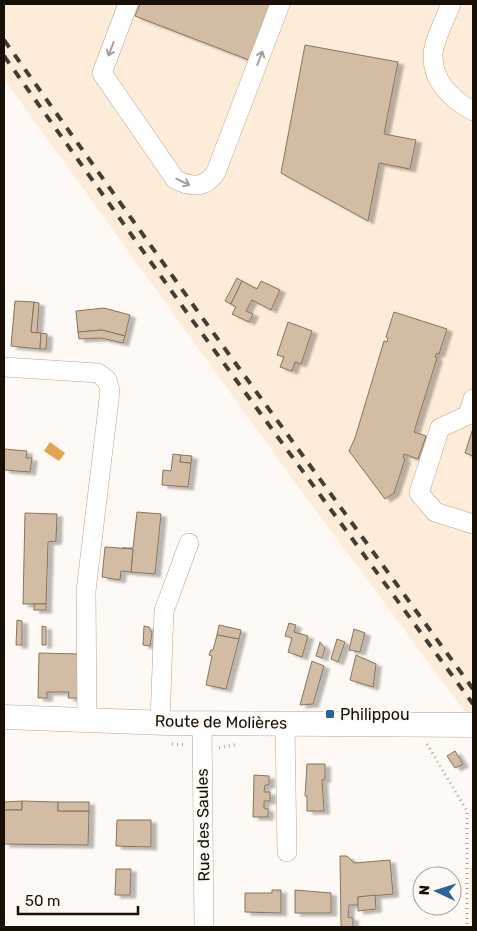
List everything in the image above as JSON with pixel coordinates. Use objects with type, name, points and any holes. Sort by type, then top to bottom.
[{"type":"main road","name":"Route de Molières","points":[[4,717],[202,723],[473,725]]},
{"type":"street","points":[[128,4],[102,73],[175,179],[188,186],[200,185],[211,180],[216,172],[280,4]]},
{"type":"street","points":[[451,4],[432,53],[435,76],[456,102],[473,111]]},
{"type":"street","points":[[4,367],[98,374],[107,380],[110,392],[86,591],[87,719]]},
{"type":"street","points":[[473,399],[468,415],[440,428],[419,493],[435,512],[473,524]]},
{"type":"street","points":[[163,722],[164,611],[189,543]]},
{"type":"street","name":"Rue des Saules","points":[[202,723],[204,927]]},
{"type":"street","points":[[285,723],[287,852]]},
{"type":"path","points":[[163,722],[166,739],[176,740],[184,752]]},
{"type":"path","points":[[427,725],[468,811],[468,927]]},
{"type":"shaded area","points":[[4,4],[473,4],[473,713],[466,713],[297,485],[4,79]]},
{"type":"shaded area","points":[[50,442],[65,453],[59,461],[44,451]]},
{"type":"shaded area","points":[[470,868],[473,868],[473,927],[471,927]]},
{"type":"building","points":[[140,4],[271,4],[249,60],[135,16]]},
{"type":"building","points":[[305,45],[398,62],[384,134],[416,140],[410,169],[379,163],[368,221],[281,173]]},
{"type":"building","points":[[237,278],[242,281],[231,304],[225,301]]},
{"type":"building","points":[[242,281],[257,289],[261,281],[280,290],[271,310],[252,300],[246,311],[253,314],[249,322],[232,314],[236,307],[231,304]]},
{"type":"building","points":[[15,301],[34,302],[31,332],[41,333],[40,349],[11,346]]},
{"type":"building","points":[[34,302],[39,303],[37,333],[31,332]]},
{"type":"building","points":[[104,308],[130,315],[125,336],[102,330],[78,332],[76,311]]},
{"type":"building","points":[[394,312],[447,329],[439,354],[437,353],[435,357],[437,358],[414,432],[426,436],[418,459],[404,454],[403,458],[405,459],[394,493],[385,499],[349,451],[355,438],[384,341],[387,342],[388,338],[386,337]]},
{"type":"building","points":[[288,322],[312,331],[301,364],[295,362],[292,371],[280,367],[284,357],[277,355]]},
{"type":"building","points":[[102,330],[125,336],[123,343],[101,338],[79,339],[78,332]]},
{"type":"building","points":[[41,333],[47,334],[46,349],[40,349]]},
{"type":"building","points":[[473,428],[473,456],[465,453]]},
{"type":"building","points":[[4,449],[27,451],[26,458],[32,458],[30,472],[4,470]]},
{"type":"building","points":[[173,454],[181,455],[180,462],[191,463],[188,487],[162,485],[163,470],[171,471]]},
{"type":"building","points":[[181,455],[192,456],[191,463],[180,462]]},
{"type":"building","points":[[137,512],[161,514],[155,574],[131,572],[133,549],[122,548],[133,548]]},
{"type":"building","points":[[25,513],[57,514],[56,541],[48,542],[46,604],[23,604]]},
{"type":"building","points":[[105,547],[133,549],[131,572],[121,571],[120,580],[102,577]]},
{"type":"building","points":[[34,604],[46,604],[46,610],[34,610]]},
{"type":"building","points":[[17,620],[22,621],[22,645],[16,645]]},
{"type":"building","points":[[289,623],[296,625],[294,632],[308,636],[302,657],[288,652],[292,638],[285,636]]},
{"type":"building","points":[[219,625],[241,630],[239,639],[217,635]]},
{"type":"building","points":[[42,626],[46,627],[46,645],[42,645]]},
{"type":"building","points":[[144,626],[149,627],[152,633],[150,646],[143,645]]},
{"type":"building","points":[[354,629],[365,633],[360,652],[349,650]]},
{"type":"building","points":[[217,635],[239,639],[226,689],[206,685],[212,656],[209,655],[211,650],[213,650]]},
{"type":"building","points":[[337,639],[345,642],[338,662],[331,659]]},
{"type":"building","points":[[320,642],[325,648],[322,658],[316,656]]},
{"type":"building","points":[[39,653],[81,654],[78,698],[68,698],[69,692],[47,692],[47,698],[38,698]]},
{"type":"building","points":[[356,655],[376,664],[373,687],[350,680]]},
{"type":"building","points":[[312,661],[324,666],[313,704],[300,705]]},
{"type":"building","points":[[455,751],[463,764],[455,768],[447,756]]},
{"type":"building","points":[[307,764],[325,764],[325,779],[322,780],[324,811],[307,811],[307,796],[305,796]]},
{"type":"building","points":[[254,775],[269,776],[269,785],[265,785],[264,792],[270,792],[270,801],[264,801],[264,808],[268,809],[268,817],[253,817]]},
{"type":"building","points":[[22,801],[22,810],[4,810],[4,802]]},
{"type":"building","points":[[22,801],[58,802],[58,811],[89,811],[88,845],[4,844],[4,810],[22,810]]},
{"type":"building","points":[[58,802],[89,802],[89,811],[58,811]]},
{"type":"building","points":[[117,820],[151,820],[151,847],[116,846]]},
{"type":"building","points":[[340,856],[347,856],[354,863],[390,860],[393,894],[358,897],[358,905],[349,905],[348,917],[353,918],[353,927],[341,927]]},
{"type":"building","points":[[116,869],[131,869],[130,895],[115,895]]},
{"type":"building","points":[[272,890],[281,890],[281,913],[245,912],[245,893],[272,893]]},
{"type":"building","points":[[295,890],[331,893],[331,913],[295,913]]},
{"type":"building","points":[[375,895],[376,909],[358,911],[358,897]]},
{"type":"railway","points":[[4,40],[201,316],[473,689]]},
{"type":"railway","points":[[4,56],[190,317],[473,704]]},
{"type":"place","name":"Philippou","points":[[330,714]]}]
